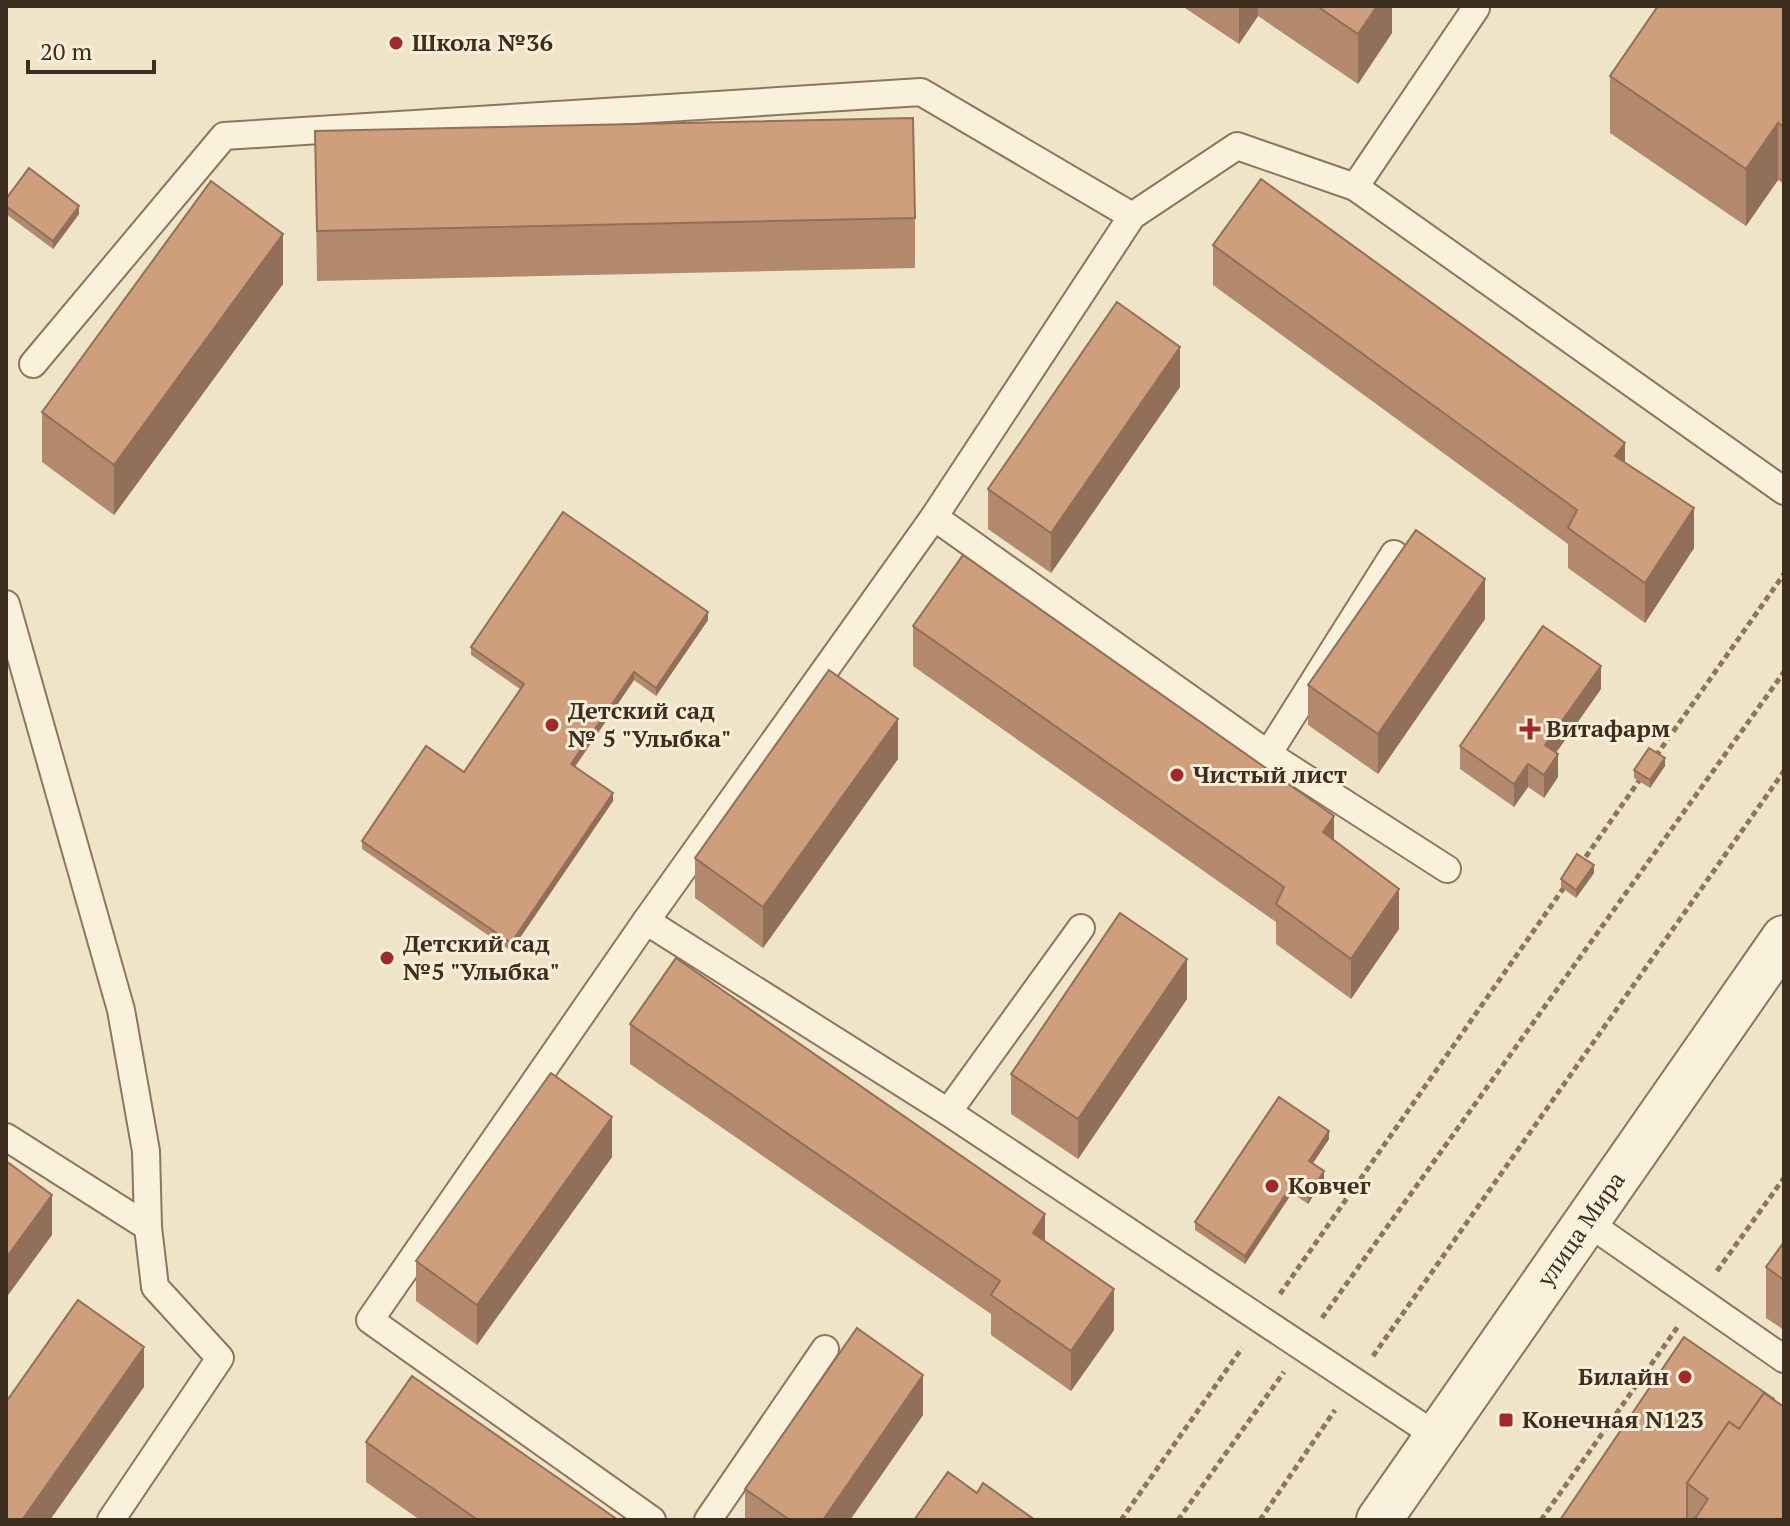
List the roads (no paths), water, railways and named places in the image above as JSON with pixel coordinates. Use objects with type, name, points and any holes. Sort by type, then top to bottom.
[{"type":"street","name":"улица Мира","points":[[1379,1520],[1784,938]]},
{"type":"lane","points":[[1355,187],[1476,8],[1473,6]]},
{"type":"lane","points":[[33,364],[224,136],[921,92],[1132,216]]},
{"type":"lane","points":[[652,1520],[370,1320],[646,921],[934,517],[1132,216],[1237,146],[1355,187],[1784,491]]},
{"type":"lane","points":[[934,517],[1268,754],[1447,869]]},
{"type":"lane","points":[[1268,754],[1394,554]]},
{"type":"lane","points":[[6,604],[121,1010],[146,1151],[148,1227],[155,1287],[220,1358],[111,1520]]},
{"type":"lane","points":[[646,921],[948,1112],[1438,1437]]},
{"type":"lane","points":[[948,1112],[1081,928]]},
{"type":"lane","points":[[6,1137],[148,1227]]},
{"type":"lane","points":[[1587,1222],[1784,1359]]},
{"type":"lane","points":[[708,1520],[825,1349]]},
{"type":"place","name":"Школа №36","points":[[396,43]]},
{"type":"place","name":"Детский сад № 5 \"Улыбка\"","points":[[552,725]]},
{"type":"place","name":"Витафарм","points":[[1530,729]]},
{"type":"place","name":"Чистый лист","points":[[1177,775]]},
{"type":"place","name":"Детский сад №5 \"Улыбка\"","points":[[387,958]]},
{"type":"place","name":"Ковчег","points":[[1272,1186]]},
{"type":"place","name":"Билайн","points":[[1685,1377]]},
{"type":"place","name":"Конечная N123","points":[[1506,1420]]}]
